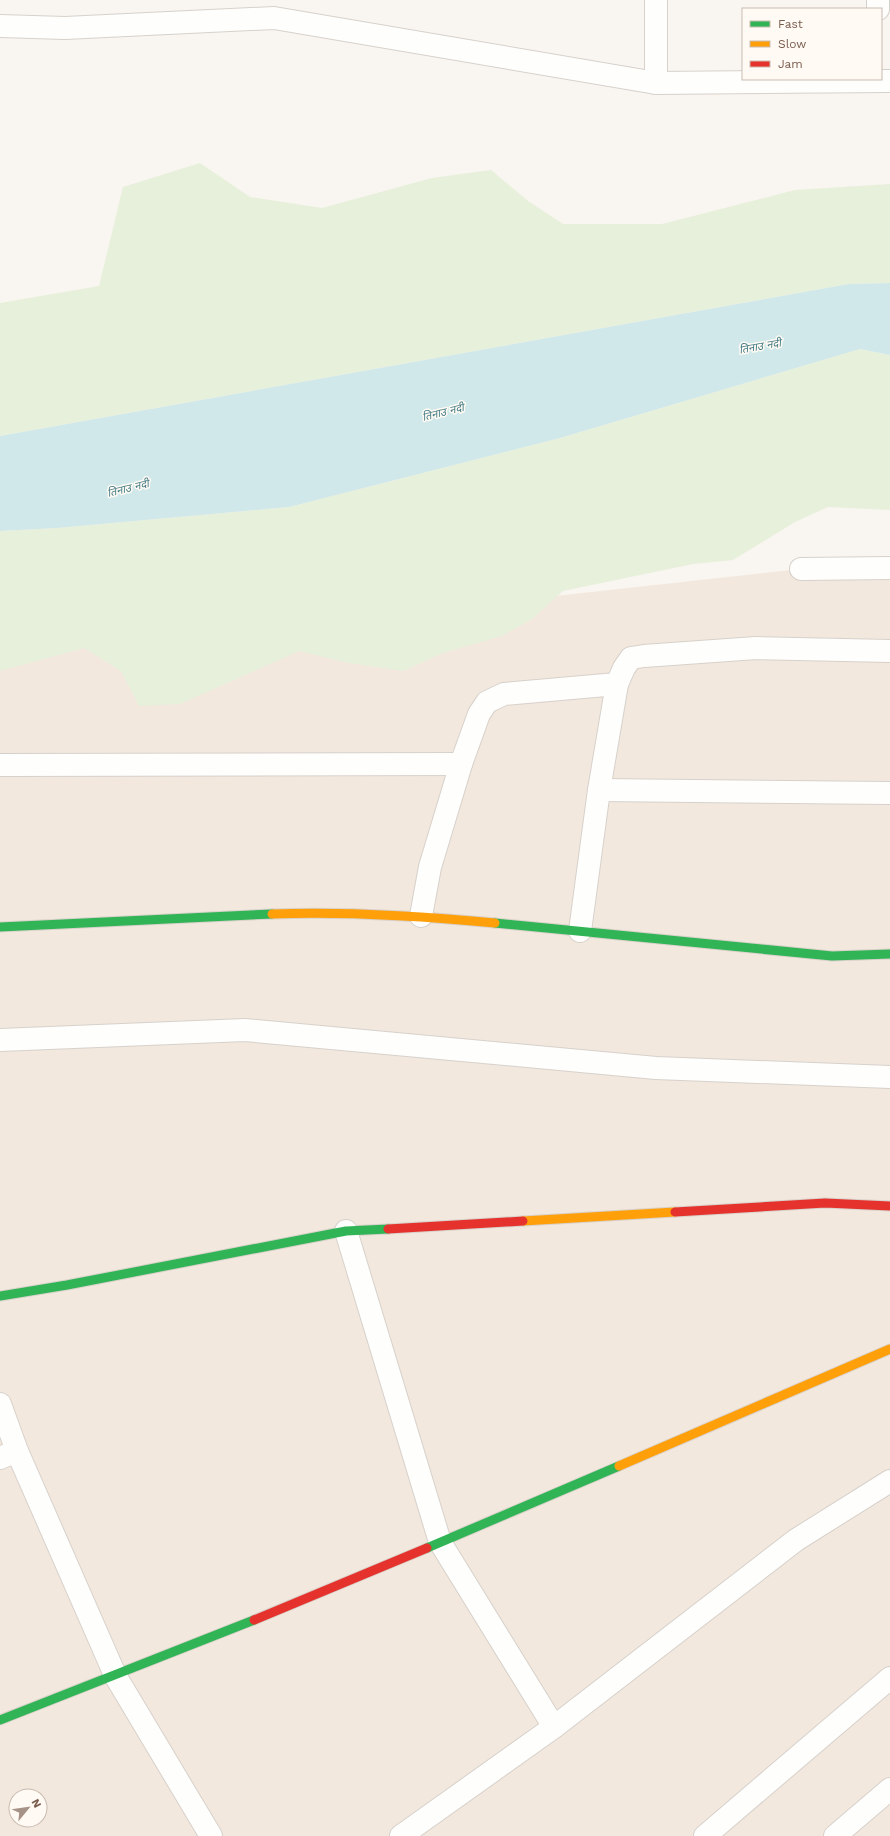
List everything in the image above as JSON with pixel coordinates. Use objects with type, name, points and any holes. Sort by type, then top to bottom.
[{"type":"street","points":[[656,0],[656,83]]},
{"type":"street","points":[[0,26],[65,28],[274,18],[656,83],[879,80]]},
{"type":"street","points":[[801,569],[890,568]]},
{"type":"street","points":[[580,931],[598,790],[617,684],[624,668],[631,658],[756,648],[890,651]]},
{"type":"street","points":[[421,916],[430,867],[461,764],[479,714],[487,702],[504,694],[617,684]]},
{"type":"street","points":[[0,765],[461,764]]},
{"type":"street","points":[[598,790],[890,793]]},
{"type":"street","points":[[0,927],[297,913],[421,916],[832,956],[890,954]]},
{"type":"street","points":[[0,1040],[245,1030],[656,1068],[890,1077]]},
{"type":"street","points":[[0,1296],[67,1285],[346,1231],[825,1203],[890,1206]]},
{"type":"street","points":[[346,1231],[440,1542],[554,1727]]},
{"type":"street","points":[[0,1720],[116,1676],[440,1542],[890,1349]]},
{"type":"street","points":[[0,1404],[9,1454],[116,1676],[211,1836]]},
{"type":"street","points":[[401,1836],[554,1727],[796,1540],[890,1482]]},
{"type":"street","points":[[705,1836],[890,1678]]},
{"type":"street","points":[[835,1836],[890,1789]]},
{"type":"shaded area","points":[[890,564],[890,1836],[0,1836],[0,657],[801,569]]},
{"type":"green space","points":[[200,163],[250,197],[322,208],[432,178],[491,170],[528,201],[563,224],[662,224],[795,190],[890,184],[890,283],[849,284],[0,436],[0,303],[99,286],[123,187]]},
{"type":"green space","points":[[860,349],[890,355],[890,510],[828,507],[795,522],[733,560],[693,564],[563,591],[532,619],[502,636],[443,653],[403,671],[349,663],[299,651],[180,704],[139,706],[121,671],[84,648],[0,671],[0,531],[57,528],[289,507],[560,438]]},
{"type":"water","name":"तिनाउ नदी","points":[[890,283],[890,355],[860,349],[560,438],[289,507],[57,528],[0,531],[0,436],[849,284]]},
{"type":"traffic: fast","points":[[0,927],[272,914]]},
{"type":"traffic: fast","points":[[495,923],[832,956],[890,954]]},
{"type":"traffic: fast","points":[[0,1296],[67,1285],[346,1231],[388,1229]]},
{"type":"traffic: fast","points":[[427,1548],[619,1466]]},
{"type":"traffic: fast","points":[[0,1720],[254,1620]]},
{"type":"traffic: slow","points":[[272,914],[328,913],[384,915],[495,923]]},
{"type":"traffic: slow","points":[[523,1221],[675,1212]]},
{"type":"traffic: slow","points":[[619,1466],[890,1349]]},
{"type":"traffic: jam","points":[[675,1212],[825,1203],[890,1206]]},
{"type":"traffic: jam","points":[[388,1229],[523,1221]]},
{"type":"traffic: jam","points":[[254,1620],[427,1548]]}]
